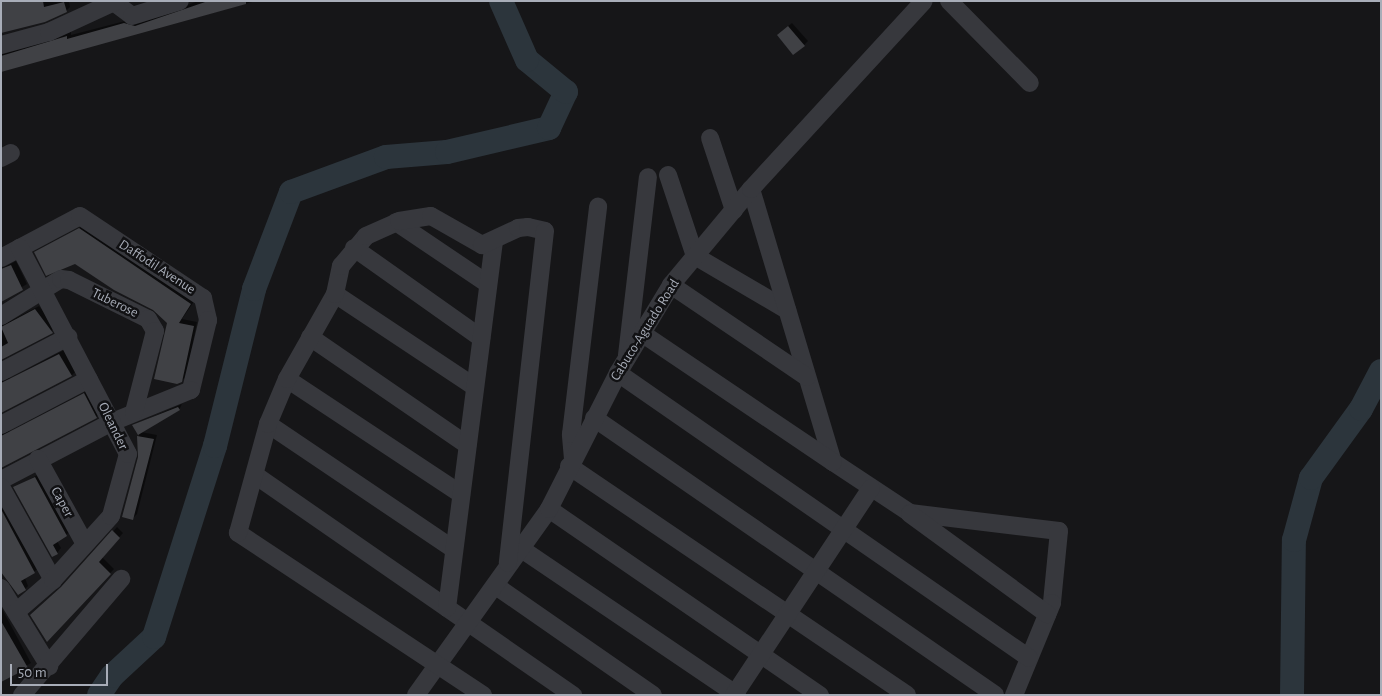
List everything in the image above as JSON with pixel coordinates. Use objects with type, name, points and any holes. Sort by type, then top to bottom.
[{"type":"street","points":[[1,45],[49,32],[116,2],[132,16],[180,1]]},
{"type":"street","name":"Cabuco-Aguado Road","points":[[416,695],[466,622],[496,586],[508,563],[549,509],[622,366],[671,285],[751,189],[924,1]]},
{"type":"street","points":[[950,1],[1030,83]]},
{"type":"street","points":[[710,138],[734,210]]},
{"type":"street","points":[[668,175],[695,256],[788,310]]},
{"type":"street","points":[[648,177],[622,366],[845,529],[1029,658]]},
{"type":"street","points":[[751,189],[833,462]]},
{"type":"street","points":[[598,207],[571,434],[571,463],[907,695]]},
{"type":"street","name":"Daffodil Avenue","points":[[1,258],[80,216],[203,298],[208,320],[191,390],[134,412]]},
{"type":"street","points":[[483,695],[238,533],[268,424],[287,379],[335,294],[341,266],[354,248],[366,236],[396,222],[431,216],[474,244],[482,245],[494,241],[518,228],[528,226],[545,231],[508,563]]},
{"type":"street","points":[[396,222],[488,284]]},
{"type":"street","points":[[447,608],[452,548],[461,494],[494,241]]},
{"type":"street","name":"Oleander","points":[[16,612],[53,580],[111,516],[128,454],[20,248]]},
{"type":"street","points":[[354,248],[481,338]]},
{"type":"street","name":"Tuberose","points":[[1,316],[43,292],[61,279],[69,280],[148,319],[155,331],[134,412]]},
{"type":"street","points":[[671,285],[808,377]]},
{"type":"street","points":[[335,294],[475,386]]},
{"type":"street","points":[[643,334],[910,514],[1047,614]]},
{"type":"street","points":[[1,372],[68,337]]},
{"type":"street","points":[[310,337],[467,445]]},
{"type":"street","points":[[1,425],[89,379]]},
{"type":"street","points":[[287,379],[461,494]]},
{"type":"street","points":[[1,480],[38,459],[134,412]]},
{"type":"street","points":[[594,418],[818,570],[995,695]]},
{"type":"street","points":[[268,424],[452,548]]},
{"type":"street","name":"Caper","points":[[38,459],[85,544]]},
{"type":"street","points":[[255,475],[573,695]]},
{"type":"street","points":[[1,487],[53,580]]},
{"type":"street","points":[[520,548],[735,694],[872,488]]},
{"type":"street","points":[[549,509],[820,695]]},
{"type":"street","points":[[910,514],[1059,531],[1052,603],[1014,695]]},
{"type":"street","points":[[22,695],[49,666],[121,579]]},
{"type":"street","points":[[496,586],[653,695]]},
{"type":"street","points":[[1,588],[49,666]]},
{"type":"building","points":[[1,1],[43,1],[44,7],[64,2],[67,12],[45,22],[1,33]]},
{"type":"building","points":[[208,1],[246,1],[246,4],[1,72],[1,56],[67,36],[67,39],[124,23],[135,26]]},
{"type":"building","points":[[788,26],[805,46],[793,55],[777,35]]},
{"type":"building","points":[[79,228],[191,304],[179,323],[194,326],[182,382],[177,384],[154,379],[167,323],[153,310],[114,290],[75,264],[46,276],[34,252]]},
{"type":"building","points":[[11,265],[23,290],[1,302],[1,269]]},
{"type":"building","points":[[35,309],[53,333],[1,360],[1,347],[8,343],[1,327]]},
{"type":"building","points":[[59,354],[72,376],[1,413],[1,383]]},
{"type":"building","points":[[84,393],[97,418],[1,468],[1,436]]},
{"type":"building","points":[[178,407],[180,410],[138,435],[132,425]]},
{"type":"building","points":[[137,436],[154,439],[133,520],[122,517],[138,457]]},
{"type":"building","points":[[35,477],[67,536],[53,545],[58,554],[52,557],[13,487]]},
{"type":"building","points":[[1,509],[35,573],[21,581],[26,590],[18,595],[1,572]]},
{"type":"building","points":[[112,530],[120,538],[99,562],[111,574],[47,642],[30,615],[61,587]]},
{"type":"building","points":[[1,621],[28,668],[1,682]]},
{"type":"waterway","points":[[99,695],[112,676],[154,637],[215,446],[254,289],[291,192],[386,157],[447,152],[549,128],[566,92],[527,60],[501,1]]},
{"type":"waterway","points":[[1292,695],[1294,540],[1311,478],[1361,409],[1381,371]]}]
